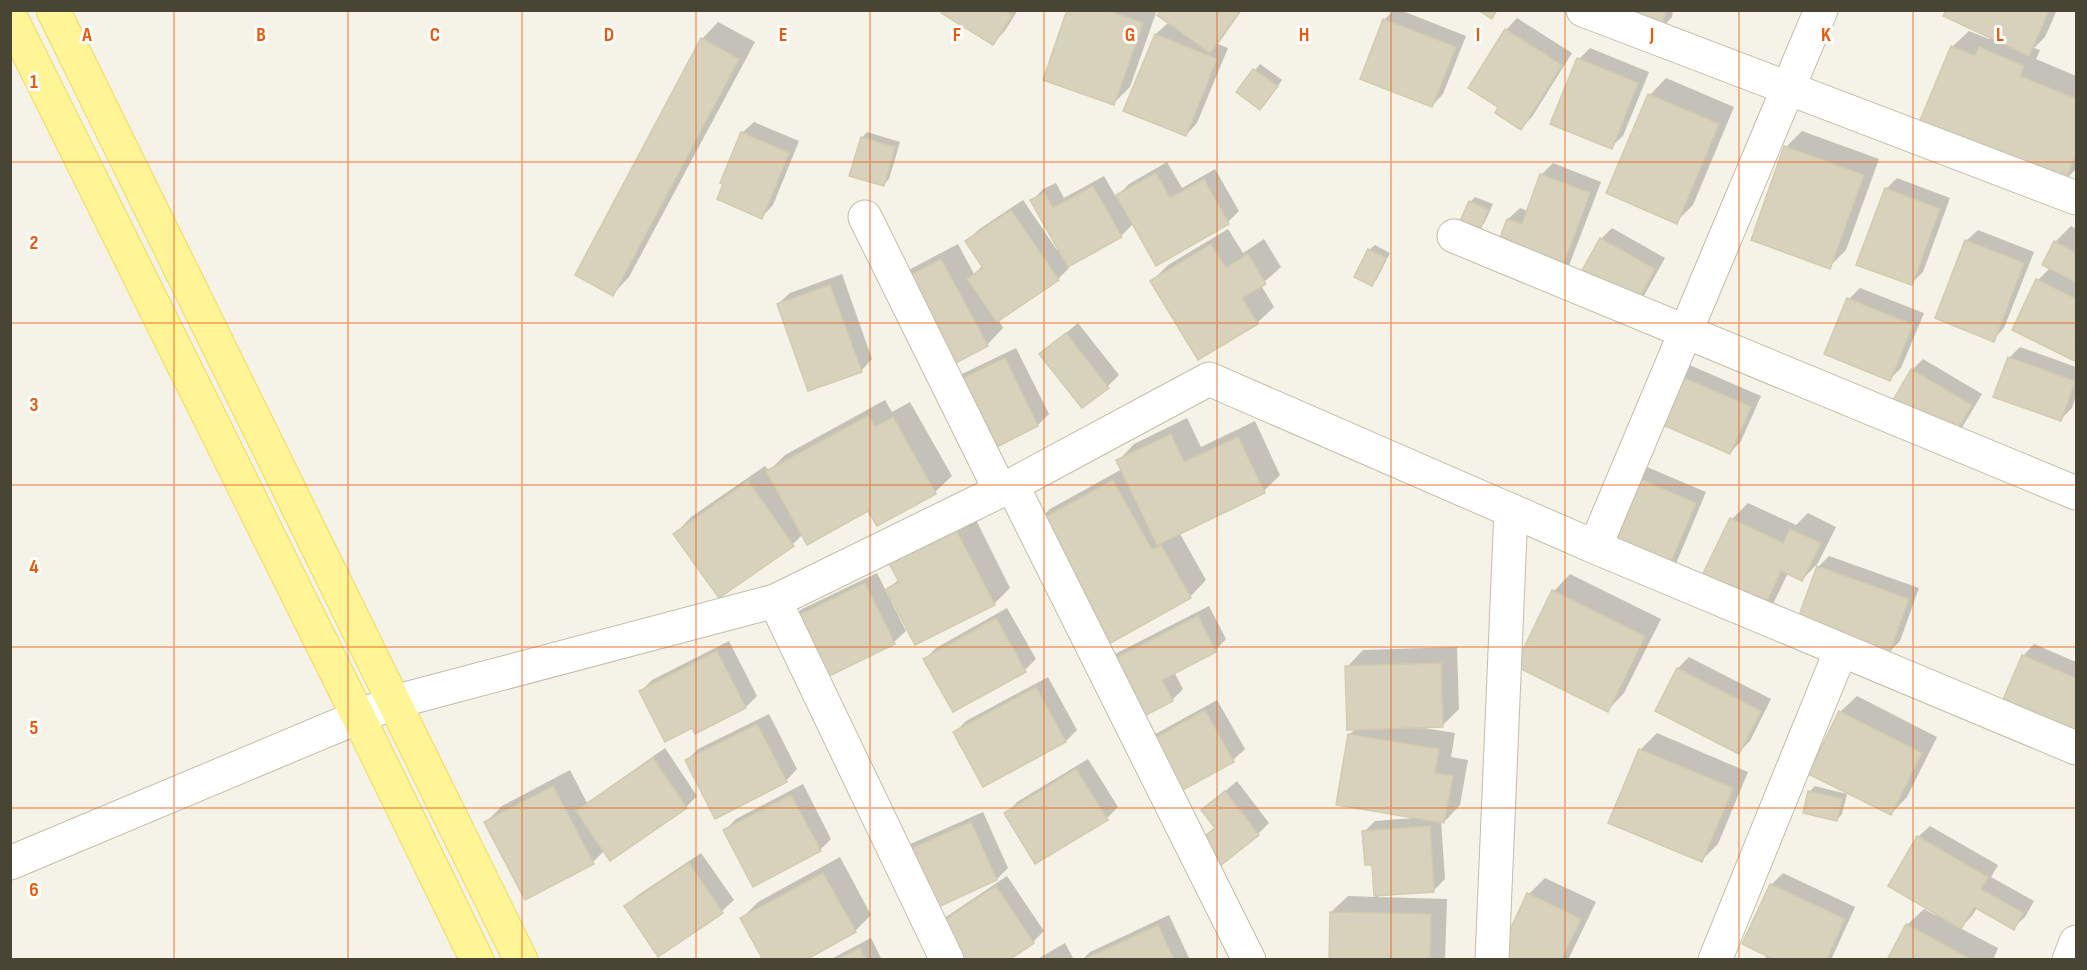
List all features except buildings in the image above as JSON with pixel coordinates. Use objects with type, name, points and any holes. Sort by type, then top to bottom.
[{"type":"main road","points":[[53,10],[521,960]]},
{"type":"main road","points":[[10,16],[477,960]]},
{"type":"street","points":[[1583,10],[2076,198]]},
{"type":"street","points":[[1595,547],[1821,10]]},
{"type":"street","points":[[865,217],[1249,960]]},
{"type":"street","points":[[1454,236],[2076,493]]},
{"type":"street","points":[[10,863],[394,702],[775,601],[1006,488],[1209,379],[1595,547],[2076,748]]},
{"type":"street","points":[[1492,960],[1511,510]]},
{"type":"street","points":[[775,601],[947,960]]},
{"type":"street","points":[[1715,960],[1841,650]]},
{"type":"street","points":[[2069,960],[2076,942]]}]
